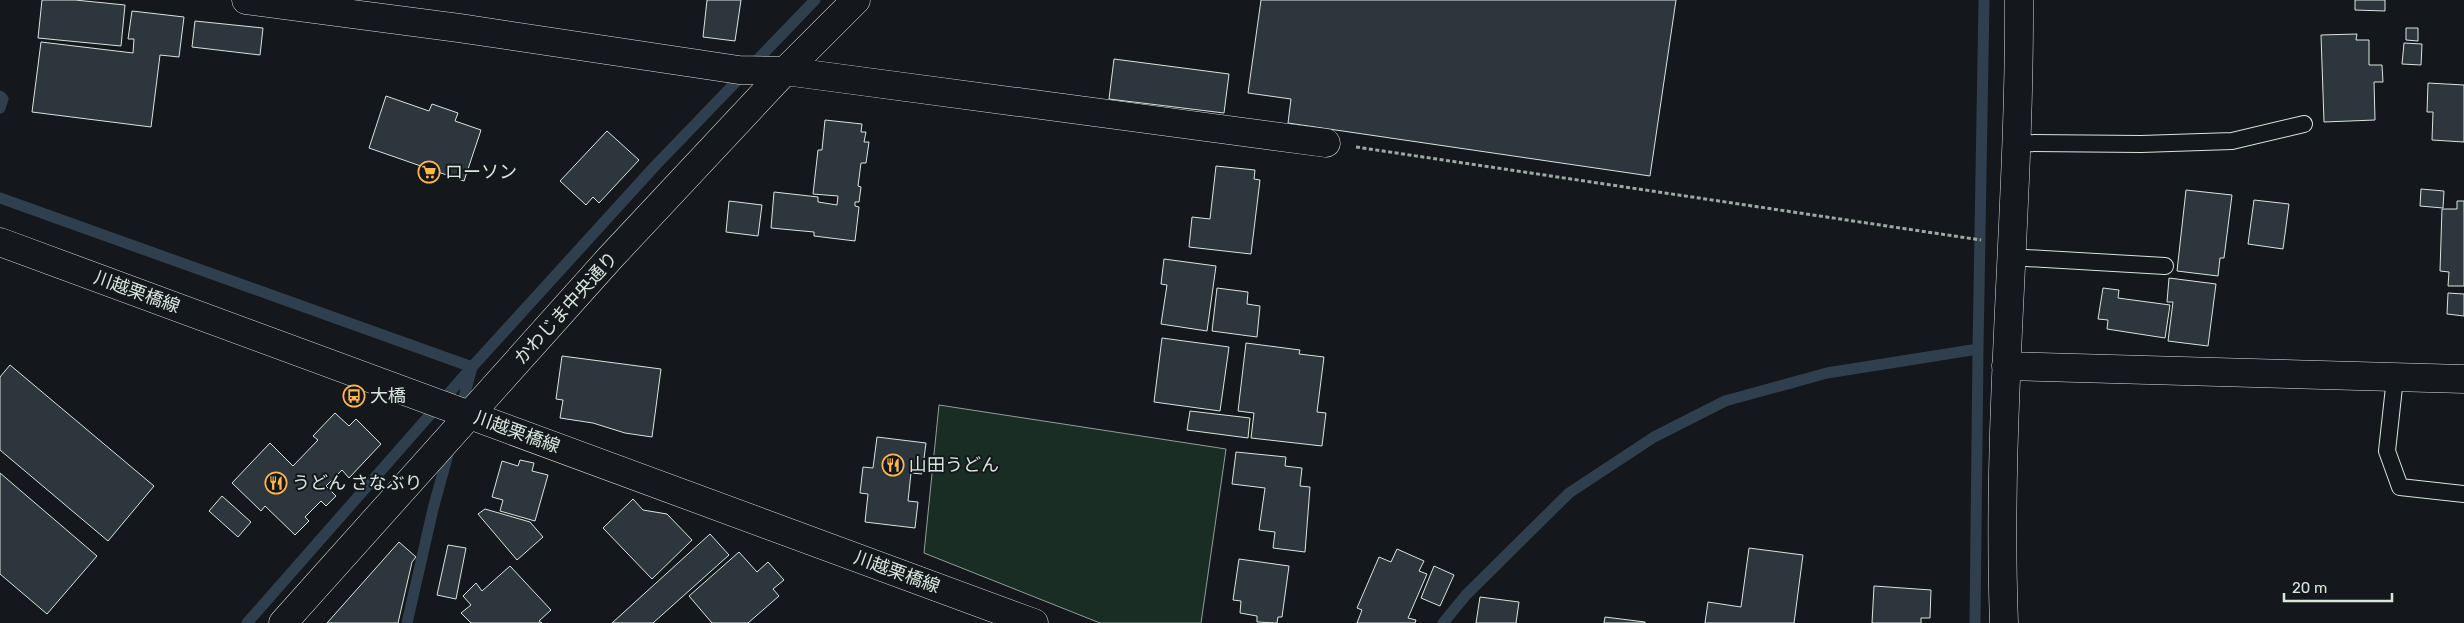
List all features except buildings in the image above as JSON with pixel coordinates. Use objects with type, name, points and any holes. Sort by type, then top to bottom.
[{"type":"street","points":[[246,0],[459,28],[739,70],[785,71],[1326,143]]},
{"type":"street","name":"かわじま中央通り","points":[[283,623],[610,258],[785,71],[856,0]]},
{"type":"street","points":[[2004,623],[2003,493],[2006,366],[2017,143],[2019,0]]},
{"type":"street","name":"川越栗橋線","points":[[0,242],[1034,623]]},
{"type":"street","points":[[2006,366],[2464,379]]},
{"type":"lane","points":[[2017,143],[2142,144],[2232,141],[2304,124]]},
{"type":"lane","points":[[2011,251],[2165,266]]},
{"type":"lane","points":[[2395,378],[2387,451],[2400,487],[2464,494]]},
{"type":"path","points":[[1326,143],[2011,251]]},
{"type":"green space","points":[[939,405],[1226,449],[1201,623],[1100,623],[924,553]]},
{"type":"waterway","points":[[247,623],[472,367],[655,166],[815,0]]},
{"type":"waterway","points":[[1443,623],[1466,595],[1569,493],[1654,437],[1725,401],[1827,373],[1978,349],[1984,0]]},
{"type":"waterway","points":[[0,96],[3,99],[0,108]]},
{"type":"waterway","points":[[0,198],[472,367],[460,412]]},
{"type":"waterway","points":[[1975,623],[1978,349]]},
{"type":"waterway","points":[[407,623],[433,509],[450,447]]},
{"type":"place","name":"ローソン","points":[[429,172]]},
{"type":"place","name":"大橋","points":[[354,396]]},
{"type":"place","name":"山田うどん","points":[[893,465]]},
{"type":"place","name":"うどん さなぶり","points":[[276,483]]}]
